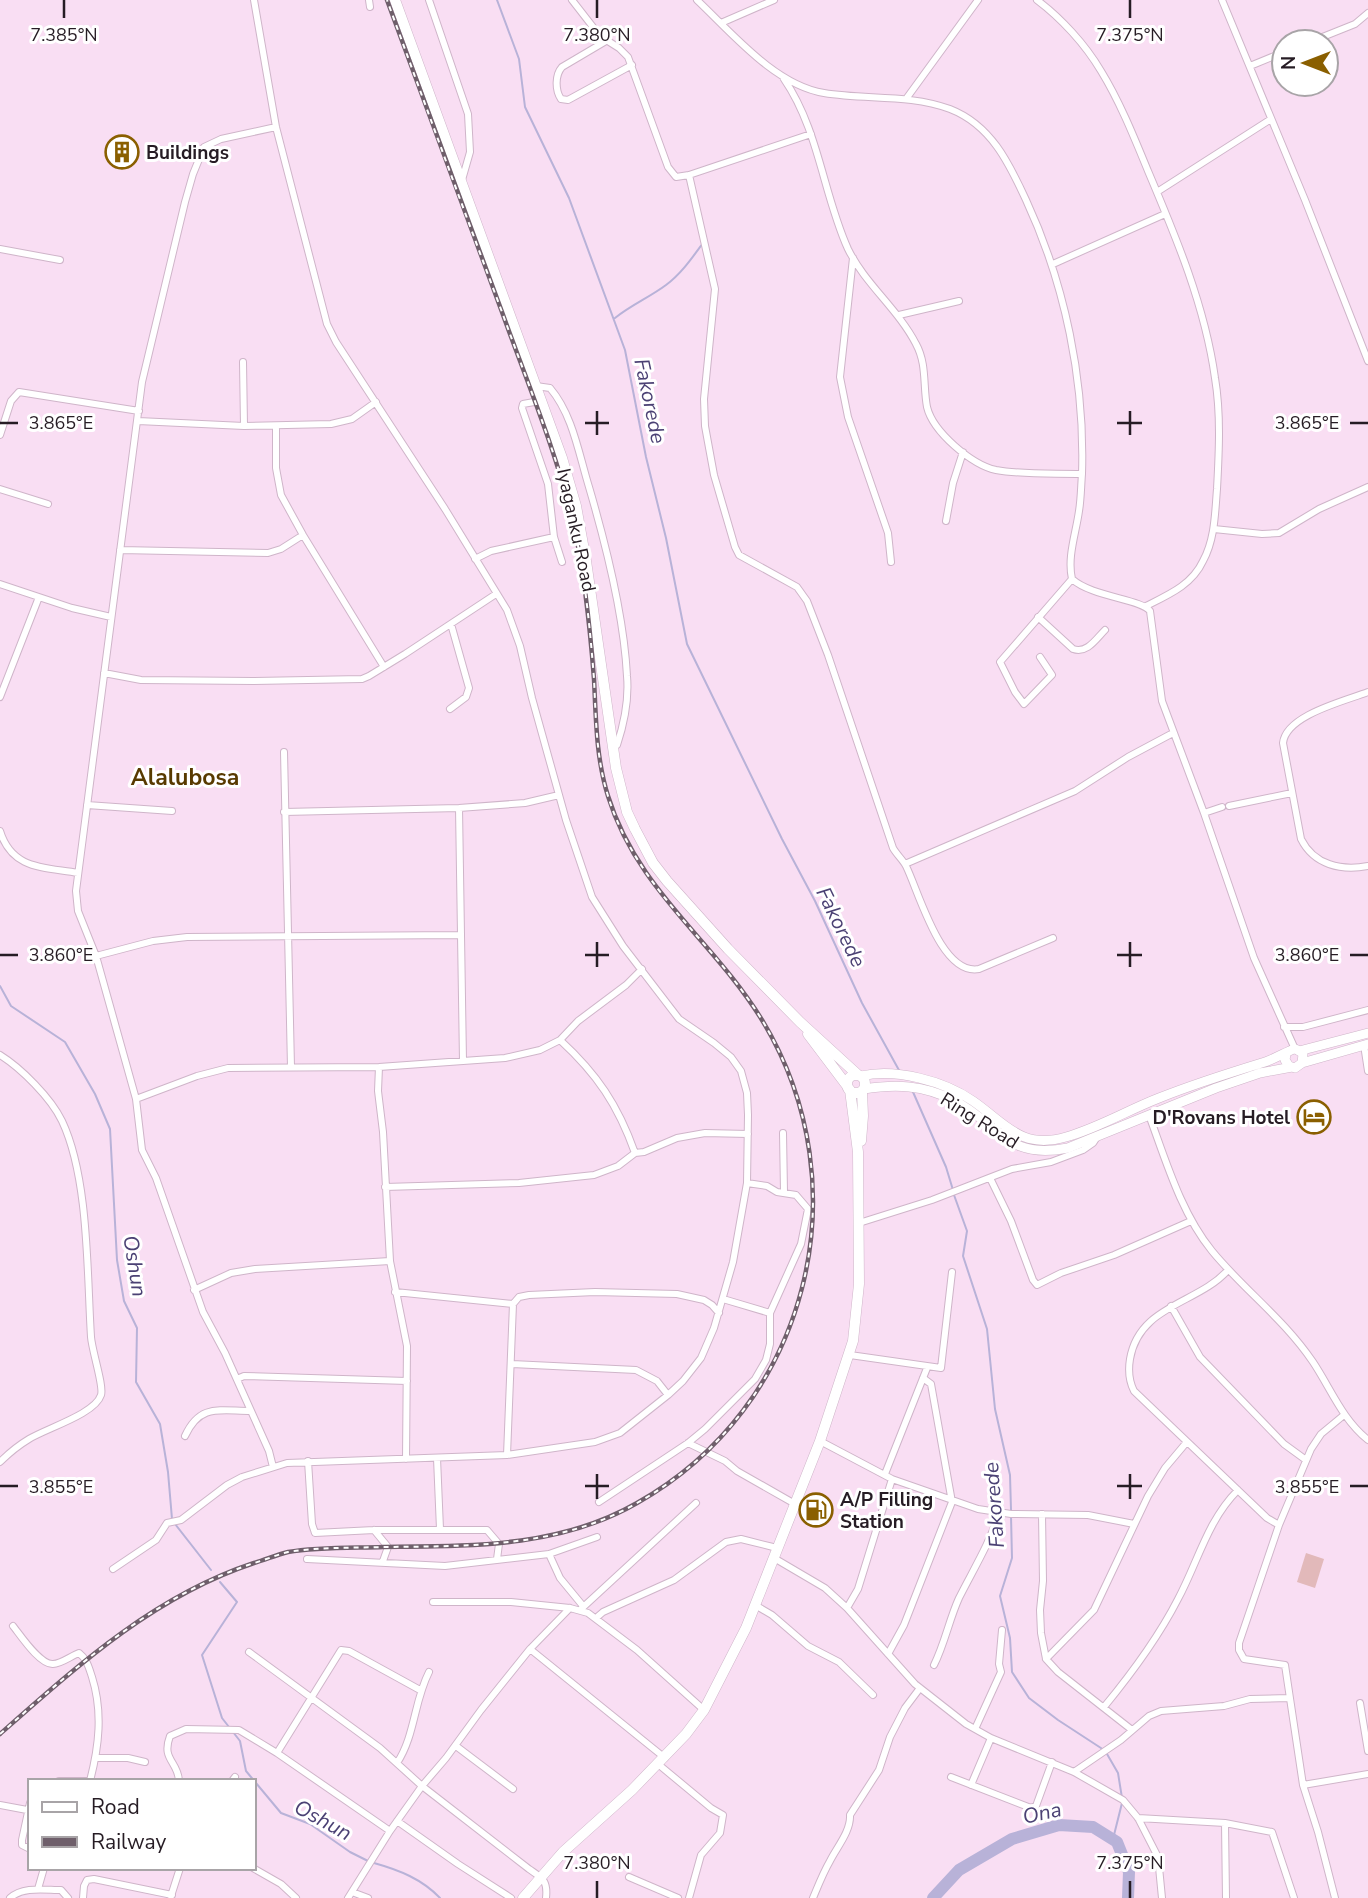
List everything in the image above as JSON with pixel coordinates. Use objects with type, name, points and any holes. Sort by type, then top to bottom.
[{"type":"highway","name":"Iyaganku Road","points":[[395,0],[562,458],[581,530],[612,747],[627,812],[653,863],[667,881],[728,949],[800,1022],[860,1076]]},
{"type":"highway","name":"Iyaganku Road","points":[[800,1022],[817,1049],[849,1088]]},
{"type":"highway","points":[[523,1898],[563,1852],[661,1761],[704,1710],[713,1689],[728,1666],[820,1441],[850,1355],[857,1318],[859,1223],[858,1152],[849,1088],[850,1077],[860,1076],[865,1082],[862,1137],[858,1152]]},
{"type":"highway","points":[[849,1088],[854,1093],[863,1090]]},
{"type":"main road","name":"Ring Road","points":[[860,1076],[910,1077],[946,1086],[972,1101],[1009,1131],[1029,1140],[1040,1141],[1072,1136],[1157,1098],[1292,1052],[1368,1033]]},
{"type":"main road","points":[[1302,1063],[1303,1057],[1292,1052],[1287,1063],[1298,1067],[1302,1063],[1366,1044]]},
{"type":"main road","name":"Ring Road","points":[[863,1090],[899,1086],[926,1088],[956,1101],[999,1134],[1020,1146],[1031,1150],[1055,1151],[1248,1077],[1292,1067]]},
{"type":"street","points":[[113,1569],[158,1538],[167,1523],[181,1520],[227,1485],[242,1477],[273,1467],[308,1461],[508,1455],[572,1447],[620,1433],[668,1395],[701,1358],[719,1313],[733,1262],[747,1183],[747,1093],[741,1071],[736,1062],[714,1043],[679,1019],[623,946],[592,897],[559,795],[515,629],[475,559],[327,324],[276,127],[254,0]]},
{"type":"street","points":[[429,0],[468,114],[470,152],[462,180]]},
{"type":"street","points":[[572,0],[606,41],[619,48],[632,65],[668,166],[676,177],[811,134]]},
{"type":"street","points":[[697,0],[783,78],[799,103],[853,258],[899,315],[922,358],[930,414],[942,433],[963,452],[992,469],[1082,474]]},
{"type":"street","points":[[721,23],[774,0]]},
{"type":"street","points":[[906,99],[978,0]]},
{"type":"street","points":[[1037,0],[1071,32],[1100,70],[1118,103],[1166,214],[1199,308],[1216,380],[1219,453],[1214,528],[1209,547],[1196,573],[1175,591],[1146,606],[1095,592],[1072,579]]},
{"type":"street","points":[[1222,0],[1368,361]]},
{"type":"street","points":[[1340,30],[1355,24],[1368,13]]},
{"type":"street","points":[[606,41],[558,72],[556,81],[561,99],[568,100],[632,65]]},
{"type":"street","points":[[1250,66],[1270,58]]},
{"type":"street","points":[[783,78],[823,93],[906,99],[953,110],[983,131],[999,147],[1024,196],[1060,287],[1074,361],[1082,474],[1071,561],[1072,579],[1000,662],[1014,692],[1024,705],[1052,675],[1040,657]]},
{"type":"street","points":[[1157,192],[1271,120]]},
{"type":"street","points":[[273,1467],[269,1451],[237,1379],[194,1290],[156,1178],[142,1150],[136,1099],[96,956],[78,911],[78,873],[146,360],[173,247],[193,174],[208,143],[276,127]]},
{"type":"street","points":[[689,175],[715,289],[705,387],[705,426],[714,475],[739,555],[797,587],[807,601],[893,848],[905,864],[935,932],[954,961],[973,970],[979,969],[1053,938]]},
{"type":"street","points":[[1053,264],[1166,214]]},
{"type":"street","points":[[0,249],[60,260]]},
{"type":"street","points":[[853,258],[840,377],[848,417],[888,533],[891,562]]},
{"type":"street","points":[[899,315],[960,301]]},
{"type":"street","points":[[243,362],[244,426]]},
{"type":"street","points":[[536,386],[550,388],[561,405],[577,443],[600,523],[617,606],[627,676],[620,737],[617,745],[612,747]]},
{"type":"street","points":[[0,435],[11,401],[19,392],[139,411]]},
{"type":"street","points":[[540,397],[534,402],[523,404],[522,408],[548,484],[554,537],[562,562]]},
{"type":"street","points":[[138,421],[244,426],[342,422],[361,414],[376,402]]},
{"type":"street","points":[[276,426],[278,485],[303,536],[384,667]]},
{"type":"street","points":[[946,521],[953,483],[963,452]]},
{"type":"street","points":[[1214,528],[1262,534],[1279,533],[1319,509],[1368,487]]},
{"type":"street","points":[[0,489],[48,504]]},
{"type":"street","points":[[120,550],[268,553],[303,536]]},
{"type":"street","points":[[475,559],[491,551],[554,537]]},
{"type":"street","points":[[0,584],[72,608],[111,617]]},
{"type":"street","points":[[104,673],[141,680],[345,680],[369,676],[496,594]]},
{"type":"street","points":[[0,698],[39,597]]},
{"type":"street","points":[[1146,606],[1152,617],[1162,701],[1254,958],[1292,1052]]},
{"type":"street","points":[[1038,617],[1078,651],[1084,650],[1105,630]]},
{"type":"street","points":[[450,709],[466,698],[469,688],[452,624]]},
{"type":"street","points":[[1368,692],[1300,719],[1289,728],[1283,743],[1301,839],[1309,852],[1322,862],[1342,868],[1368,866]]},
{"type":"street","points":[[905,864],[1074,791],[1173,733]]},
{"type":"street","points":[[284,752],[291,1067]]},
{"type":"street","points":[[1204,813],[1292,793]]},
{"type":"street","points":[[284,812],[459,808],[525,803],[559,795]]},
{"type":"street","points":[[87,805],[172,811]]},
{"type":"street","points":[[459,808],[463,1061]]},
{"type":"street","points":[[0,831],[13,855],[21,862],[78,873]]},
{"type":"street","points":[[96,956],[153,940],[173,938],[459,935]]},
{"type":"street","points":[[136,1099],[215,1070],[228,1068],[379,1067],[526,1054],[560,1040],[578,1021],[626,985],[642,969]]},
{"type":"street","points":[[1284,1027],[1303,1027],[1368,1010]]},
{"type":"street","points":[[560,1040],[613,1100],[635,1153]]},
{"type":"street","points":[[1366,1044],[1368,1071]]},
{"type":"street","points":[[0,1055],[23,1073],[55,1109],[62,1120],[69,1142],[82,1207],[93,1350],[102,1389],[96,1404],[88,1410],[26,1440],[0,1462]]},
{"type":"street","points":[[379,1067],[390,1261],[407,1346],[406,1459]]},
{"type":"street","points":[[1149,1115],[1192,1221],[1206,1243],[1228,1270],[1263,1302],[1288,1331],[1313,1362],[1344,1415],[1368,1440]]},
{"type":"street","points":[[385,1187],[519,1183],[571,1178],[607,1171],[635,1153],[690,1135],[748,1133]]},
{"type":"street","points":[[783,1133],[784,1192]]},
{"type":"street","points":[[859,1223],[932,1200],[1012,1168],[1051,1162],[1083,1150],[1093,1143],[1098,1135]]},
{"type":"street","points":[[990,1178],[1000,1195],[1037,1285],[1192,1221]]},
{"type":"street","points":[[599,1502],[705,1429],[755,1379],[766,1360],[772,1324],[770,1313],[802,1244],[807,1209],[796,1195],[747,1183]]},
{"type":"street","points":[[194,1290],[239,1271],[390,1261]]},
{"type":"street","points":[[1228,1270],[1214,1284],[1171,1306],[1156,1317],[1137,1338],[1132,1348],[1129,1375],[1134,1391],[1267,1518],[1279,1525]]},
{"type":"street","points":[[850,1355],[927,1368],[939,1368],[943,1365],[952,1272]]},
{"type":"street","points":[[395,1292],[513,1304]]},
{"type":"street","points":[[508,1455],[513,1304],[519,1297],[595,1292],[668,1294],[704,1300],[719,1313]]},
{"type":"street","points":[[723,1299],[770,1313]]},
{"type":"street","points":[[1171,1306],[1200,1357],[1284,1444],[1306,1460]]},
{"type":"street","points":[[512,1364],[636,1370],[657,1381],[668,1395]]},
{"type":"street","points":[[885,1474],[927,1368]]},
{"type":"street","points":[[237,1379],[244,1376],[407,1381]]},
{"type":"street","points":[[888,1654],[904,1625],[952,1502],[931,1384],[923,1378]]},
{"type":"street","points":[[185,1436],[194,1419],[201,1414],[215,1410],[251,1411]]},
{"type":"street","points":[[1335,1898],[1303,1785],[1285,1665],[1248,1660],[1239,1650],[1241,1633],[1279,1525],[1306,1460],[1321,1434],[1344,1415]]},
{"type":"street","points":[[820,1441],[892,1479],[952,1502],[999,1513],[1088,1515],[1135,1524]]},
{"type":"street","points":[[688,1443],[725,1461],[737,1471],[795,1504]]},
{"type":"street","points":[[1046,1658],[1094,1609],[1159,1478],[1186,1443]]},
{"type":"street","points":[[436,1458],[440,1529]]},
{"type":"street","points":[[308,1461],[313,1530],[320,1533],[487,1530],[499,1544],[497,1559]]},
{"type":"street","points":[[847,1608],[858,1589],[892,1479]]},
{"type":"street","points":[[1104,1707],[1127,1678],[1179,1599],[1216,1517],[1238,1490]]},
{"type":"street","points":[[433,1602],[511,1602],[581,1608],[696,1503]]},
{"type":"street","points":[[934,1665],[943,1646],[950,1619],[989,1540],[999,1513]]},
{"type":"street","points":[[1042,1514],[1040,1611],[1046,1658],[1058,1672],[1132,1730]]},
{"type":"street","points":[[374,1530],[388,1547],[383,1561]]},
{"type":"street","points":[[307,1559],[445,1566],[549,1554],[597,1537]]},
{"type":"street","points":[[596,1618],[603,1612],[674,1580],[726,1542],[741,1539],[776,1553],[825,1588],[847,1608],[920,1688],[975,1729],[1074,1772],[1123,1800],[1138,1818],[1158,1857],[1162,1898]]},
{"type":"street","points":[[549,1554],[560,1578],[581,1608],[638,1650],[704,1710]]},
{"type":"street","points":[[755,1605],[772,1615],[808,1646],[839,1661],[873,1695]]},
{"type":"street","points":[[368,1898],[350,1895],[390,1831],[530,1649],[570,1608]]},
{"type":"street","points":[[13,1626],[40,1658],[48,1663],[55,1664],[79,1653],[86,1659],[97,1695],[99,1714],[96,1758],[91,1779]]},
{"type":"street","points":[[975,1729],[1001,1672],[999,1664],[1002,1630]]},
{"type":"street","points":[[530,1649],[661,1761],[711,1808],[723,1815],[720,1833],[702,1855],[689,1898]]},
{"type":"street","points":[[277,1753],[310,1698],[344,1650],[420,1690]]},
{"type":"street","points":[[249,1651],[380,1748],[422,1786],[542,1877],[547,1883],[546,1898]]},
{"type":"street","points":[[397,1763],[406,1745],[420,1690],[429,1672]]},
{"type":"street","points":[[813,1898],[829,1861],[848,1830],[850,1815],[879,1770],[890,1737],[910,1699],[920,1688]]},
{"type":"street","points":[[1074,1772],[1149,1716],[1161,1711],[1217,1707],[1250,1699],[1289,1698]]},
{"type":"street","points":[[1360,1703],[1368,1751]]},
{"type":"street","points":[[179,1779],[167,1753],[170,1736],[186,1729],[239,1730],[390,1831]]},
{"type":"street","points":[[971,1785],[991,1738]]},
{"type":"street","points":[[456,1746],[513,1790]]},
{"type":"street","points":[[96,1758],[128,1758],[145,1762]]},
{"type":"street","points":[[951,1777],[1034,1808],[1052,1762]]},
{"type":"street","points":[[1303,1785],[1368,1774]]},
{"type":"street","points":[[0,1805],[28,1807]]},
{"type":"street","points":[[28,1812],[22,1840],[23,1845],[28,1848]]},
{"type":"street","points":[[1138,1818],[1225,1823],[1272,1832],[1294,1898]]},
{"type":"street","points":[[397,1821],[511,1898]]},
{"type":"street","points":[[1225,1823],[1226,1898]]},
{"type":"street","points":[[38,1889],[43,1870]]},
{"type":"street","points":[[83,1898],[87,1880],[94,1879],[171,1897],[179,1870]]},
{"type":"street","points":[[256,1870],[281,1884],[296,1898]]},
{"type":"street","points":[[629,1877],[678,1898]]},
{"type":"street","points":[[10,1898],[17,1892],[38,1889],[61,1890],[68,1898]]},
{"type":"shaded area","points":[[1306,1553],[1324,1559],[1315,1588],[1297,1582]]},
{"type":"waterway","name":"Fakorede","points":[[497,0],[519,59],[525,107],[569,198],[625,350],[687,644],[815,901],[862,1003],[900,1072]]},
{"type":"waterway","points":[[615,318],[671,281],[703,243]]},
{"type":"waterway","name":"Oshun","points":[[0,986],[11,1006],[65,1042],[95,1094],[110,1129],[117,1260],[124,1301],[137,1328],[136,1382],[160,1424],[172,1519]]},
{"type":"waterway","name":"Fakorede","points":[[913,1092],[946,1167],[953,1190]]},
{"type":"waterway","name":"Fakorede","points":[[954,1195],[967,1231],[963,1256],[987,1329],[995,1409],[1010,1475],[1011,1510]]},
{"type":"waterway","name":"Fakorede","points":[[1011,1516],[1012,1558],[1000,1596],[1010,1638],[1012,1672],[1029,1698],[1104,1750]]},
{"type":"waterway","name":"Oshun","points":[[175,1524],[211,1570]]},
{"type":"waterway","name":"Oshun","points":[[220,1582],[237,1602],[202,1655],[222,1718],[229,1727]]},
{"type":"waterway","name":"Oshun","points":[[233,1732],[240,1741],[246,1771],[253,1779]]},
{"type":"waterway","name":"Fakorede","points":[[1107,1754],[1118,1773],[1122,1798]]},
{"type":"waterway","name":"Oshun","points":[[256,1783],[281,1813],[310,1824],[368,1861]]},
{"type":"waterway","name":"Fakorede","points":[[1113,1839],[1122,1803]]},
{"type":"waterway","name":"Ona","points":[[933,1898],[959,1870],[1012,1839],[1059,1825],[1093,1827],[1117,1842],[1129,1872],[1128,1898]]},
{"type":"waterway","name":"Oshun","points":[[374,1863],[410,1876],[440,1898]]},
{"type":"railway","points":[[0,1734],[118,1635],[183,1594],[254,1563],[288,1552],[311,1549],[513,1542],[577,1529],[637,1503],[696,1462],[743,1411],[779,1352],[802,1288],[812,1221],[810,1153],[793,1085],[762,1020],[743,991],[637,859],[608,796],[599,753],[584,583],[567,499],[541,418],[387,0]]},
{"type":"place","name":"Buildings","points":[[122,152]]},
{"type":"place","name":"D'Rovans Hotel","points":[[1314,1117]]},
{"type":"place","name":"A/P Filling Station","points":[[816,1510]]},
{"type":"district","name":"Alalubosa","points":[[185,777]]}]
